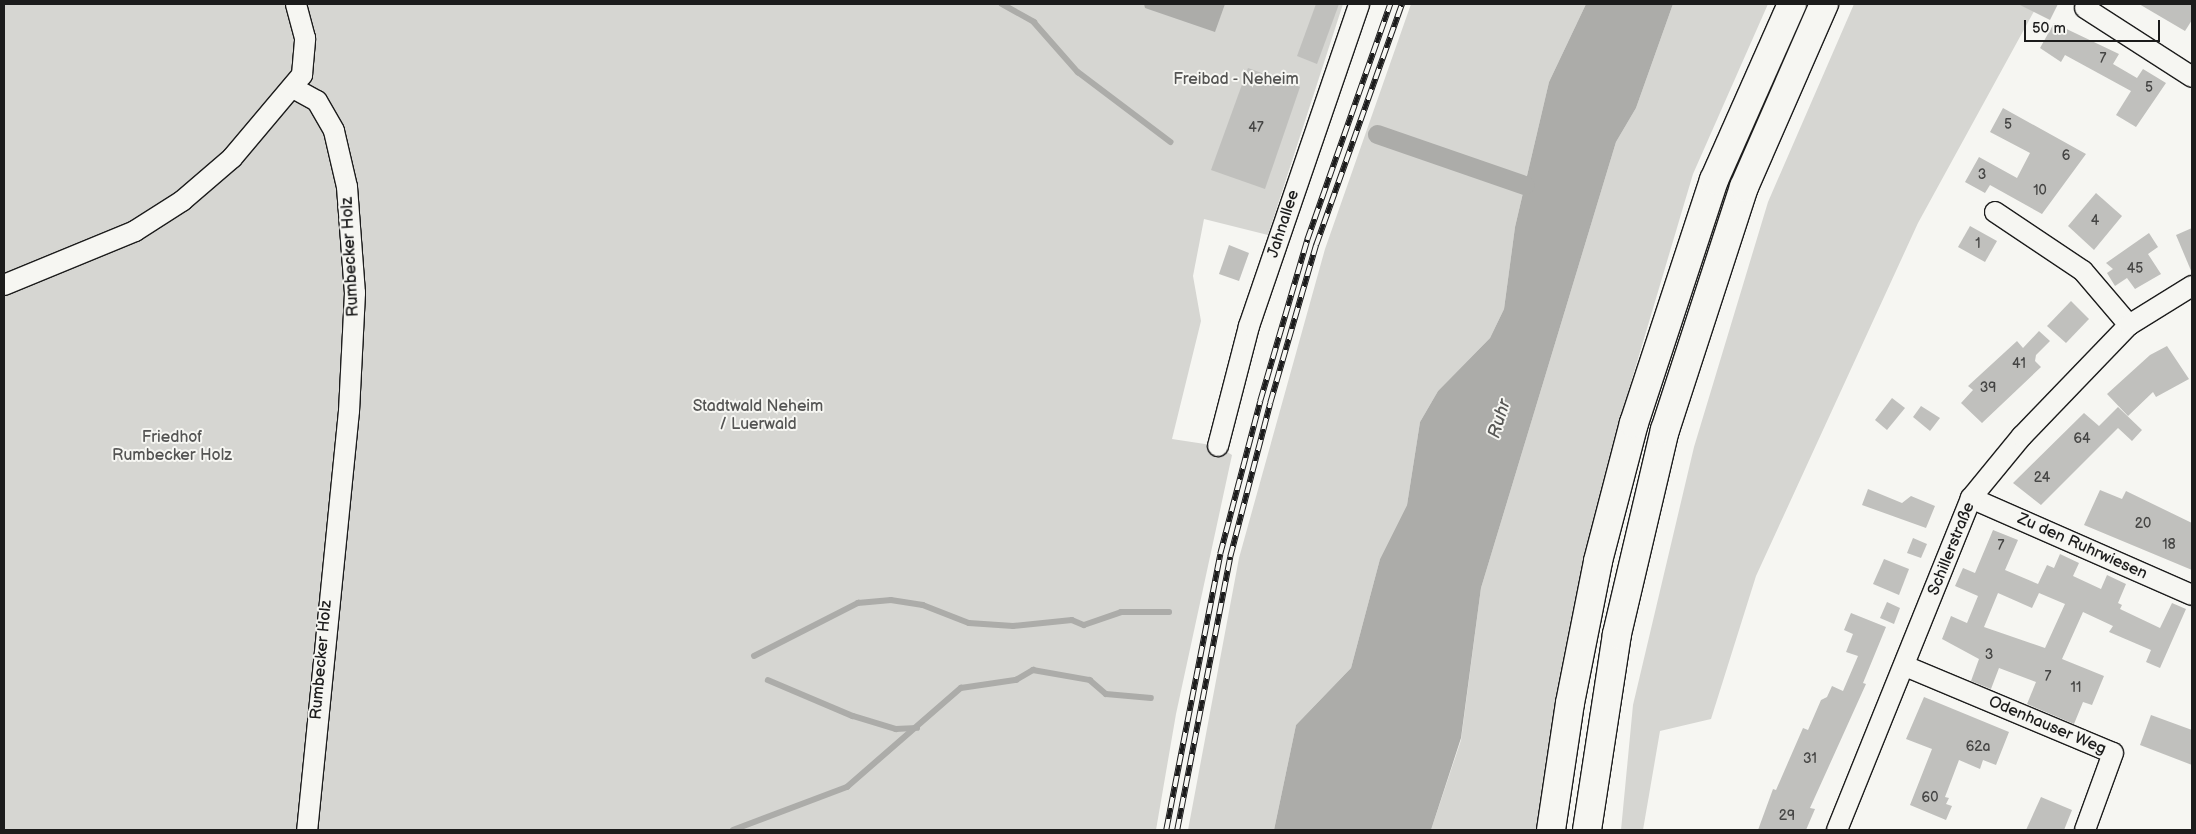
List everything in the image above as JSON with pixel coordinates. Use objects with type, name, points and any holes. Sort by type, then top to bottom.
[{"type":"highway","points":[[1551,830],[1570,703],[1596,570],[1634,423],[1714,180],[1792,4]]},
{"type":"highway","points":[[1587,830],[1617,634],[1665,430],[1744,187],[1824,4]]},
{"type":"street","points":[[4,285],[135,231],[170,210],[232,158],[295,89],[306,56],[296,4]]},
{"type":"street","name":"Jahnallee","points":[[1218,446],[1249,326],[1359,4]]},
{"type":"street","points":[[2085,8],[2192,76]]},
{"type":"street","name":"Rumbecker Holz","points":[[295,89],[317,101],[334,131],[347,187],[355,293],[348,411],[307,830]]},
{"type":"street","points":[[1995,212],[2083,271],[2129,325]]},
{"type":"street","name":"Schillerstraße","points":[[1837,830],[1972,498],[2022,436],[2129,325],[2192,286]]},
{"type":"street","name":"Zu den Ruhrwiesen","points":[[1972,498],[2192,595]]},
{"type":"street","name":"Odenhauser Weg","points":[[1905,666],[2113,754],[2085,830]]},
{"type":"green space","name":"Stadtwald Neheim / Luerwald","points":[[4,4],[1343,4],[1268,235],[1204,219],[1193,276],[1201,321],[1172,439],[1218,446],[1232,455],[1176,714],[1156,830],[4,830]]},
{"type":"green space","points":[[1411,4],[1586,4],[1549,82],[1515,227],[1504,309],[1490,338],[1438,391],[1420,422],[1407,505],[1380,559],[1351,668],[1296,725],[1274,830],[1188,830],[1239,558],[1325,249]]},
{"type":"green space","points":[[1673,4],[1768,4],[1693,174],[1618,426],[1556,711],[1544,830],[1431,830],[1461,740],[1481,588],[1616,142],[1636,108]]},
{"type":"green space","points":[[1854,4],[2038,4],[1918,223],[1756,576],[1711,719],[1660,731],[1643,830],[1621,830],[1633,705],[1694,447],[1768,202]]},
{"type":"water","points":[[1144,4],[1225,4],[1215,32],[1145,8]]},
{"type":"water","name":"Ruhr","points":[[1586,4],[1673,4],[1636,108],[1616,142],[1481,588],[1461,738],[1431,830],[1274,830],[1296,725],[1351,668],[1380,559],[1407,505],[1420,422],[1438,391],[1490,338],[1504,309],[1515,227],[1549,82]]},
{"type":"building","points":[[1316,4],[1339,4],[1317,64],[1297,56]]},
{"type":"building","points":[[2018,4],[2058,4],[2050,20]]},
{"type":"building","points":[[2139,4],[2192,4],[2192,20],[2185,31]]},
{"type":"building","points":[[2054,23],[2119,54],[2113,64],[2137,78],[2143,69],[2166,83],[2136,127],[2116,115],[2131,91],[2065,55],[2061,62],[2040,48]]},
{"type":"building","points":[[1248,68],[1300,87],[1265,189],[1211,170]]},
{"type":"building","points":[[2003,108],[2086,154],[2042,214],[1990,185],[1985,193],[1965,182],[1979,157],[2017,178],[2030,153],[1990,132]]},
{"type":"building","points":[[2096,193],[2122,216],[2094,250],[2068,226]]},
{"type":"building","points":[[1970,226],[1997,241],[1985,262],[1958,247]]},
{"type":"building","points":[[2192,228],[2192,273],[2176,235]]},
{"type":"building","points":[[2149,233],[2158,247],[2148,254],[2161,274],[2135,289],[2127,278],[2115,286],[2107,273],[2113,269],[2106,263]]},
{"type":"building","points":[[1229,245],[1249,253],[1239,281],[1219,274]]},
{"type":"building","points":[[2071,301],[2089,319],[2066,343],[2047,326]]},
{"type":"building","points":[[2039,331],[2050,341],[2036,355],[2035,361],[2041,367],[1982,423],[1961,403],[1973,390],[1968,386],[2017,341],[2023,348]]},
{"type":"building","points":[[2167,346],[2189,379],[2156,397],[2153,392],[2128,416],[2107,394],[2150,355]]},
{"type":"building","points":[[1892,398],[1905,408],[1887,430],[1875,420]]},
{"type":"building","points":[[1921,406],[1940,418],[1930,431],[1913,417]]},
{"type":"building","points":[[2118,407],[2142,430],[2132,441],[2118,428],[2041,505],[2013,483],[2084,413],[2099,426]]},
{"type":"building","points":[[1868,489],[1902,503],[1911,496],[1935,506],[1926,528],[1862,505]]},
{"type":"building","points":[[2100,490],[2122,499],[2126,491],[2192,523],[2192,570],[2084,525]]},
{"type":"building","points":[[1993,530],[2018,540],[2005,570],[2038,584],[2047,565],[2054,568],[2060,554],[2079,563],[2073,576],[2101,589],[2107,575],[2126,584],[2118,603],[2122,605],[2120,609],[2160,628],[2172,603],[2186,609],[2160,668],[2146,662],[2151,650],[2109,632],[2113,626],[2083,612],[2062,659],[2104,676],[2092,705],[2083,702],[2074,724],[2027,704],[2036,682],[1999,668],[1991,689],[1971,681],[1979,659],[1942,639],[1951,616],[1967,623],[1978,596],[1955,586],[1963,568],[1975,573]],"holes":[[[1998,593],[2032,608],[2039,593],[2065,604],[2045,648],[1984,627]]]},
{"type":"building","points":[[1913,538],[1927,544],[1921,558],[1907,553]]},
{"type":"building","points":[[1884,559],[1909,569],[1899,595],[1873,584]]},
{"type":"building","points":[[1887,602],[1900,608],[1894,624],[1880,618]]},
{"type":"building","points":[[1851,613],[1886,627],[1863,683],[1866,684],[1810,808],[1815,809],[1806,830],[1758,830],[1773,789],[1776,790],[1803,728],[1808,730],[1821,700],[1827,697],[1832,686],[1843,691],[1858,656],[1846,652],[1853,634],[1844,630]]},
{"type":"building","points":[[1924,697],[2009,732],[1996,765],[1983,760],[1980,769],[1959,760],[1945,797],[1949,798],[1946,804],[1952,806],[1946,820],[1910,805],[1932,749],[1906,739]]},
{"type":"building","points":[[2151,715],[2192,730],[2192,765],[2140,745]]},
{"type":"building","points":[[2041,797],[2072,810],[2064,830],[2026,830]]},
{"type":"waterway","points":[[1002,4],[1034,22],[1078,72],[1171,142]]},
{"type":"waterway","points":[[1377,134],[1524,185]]},
{"type":"waterway","points":[[754,656],[858,603],[891,600],[923,605],[969,623],[1013,626],[1072,620],[1084,625],[1121,612],[1169,612]]},
{"type":"waterway","points":[[733,830],[847,787],[961,688],[1016,680],[1033,670],[1090,680],[1106,694],[1151,698]]},
{"type":"waterway","points":[[768,680],[853,716],[896,729],[917,728]]},
{"type":"railway","points":[[1166,830],[1220,554],[1260,401],[1307,240],[1390,4]]},
{"type":"railway","points":[[1177,830],[1230,557],[1270,403],[1316,245],[1402,4]]},
{"type":"park label","name":"Freibad - Neheim","points":[[1236,80]]},
{"type":"park label","name":"Friedhof Rumbecker Holz","points":[[172,447]]}]
